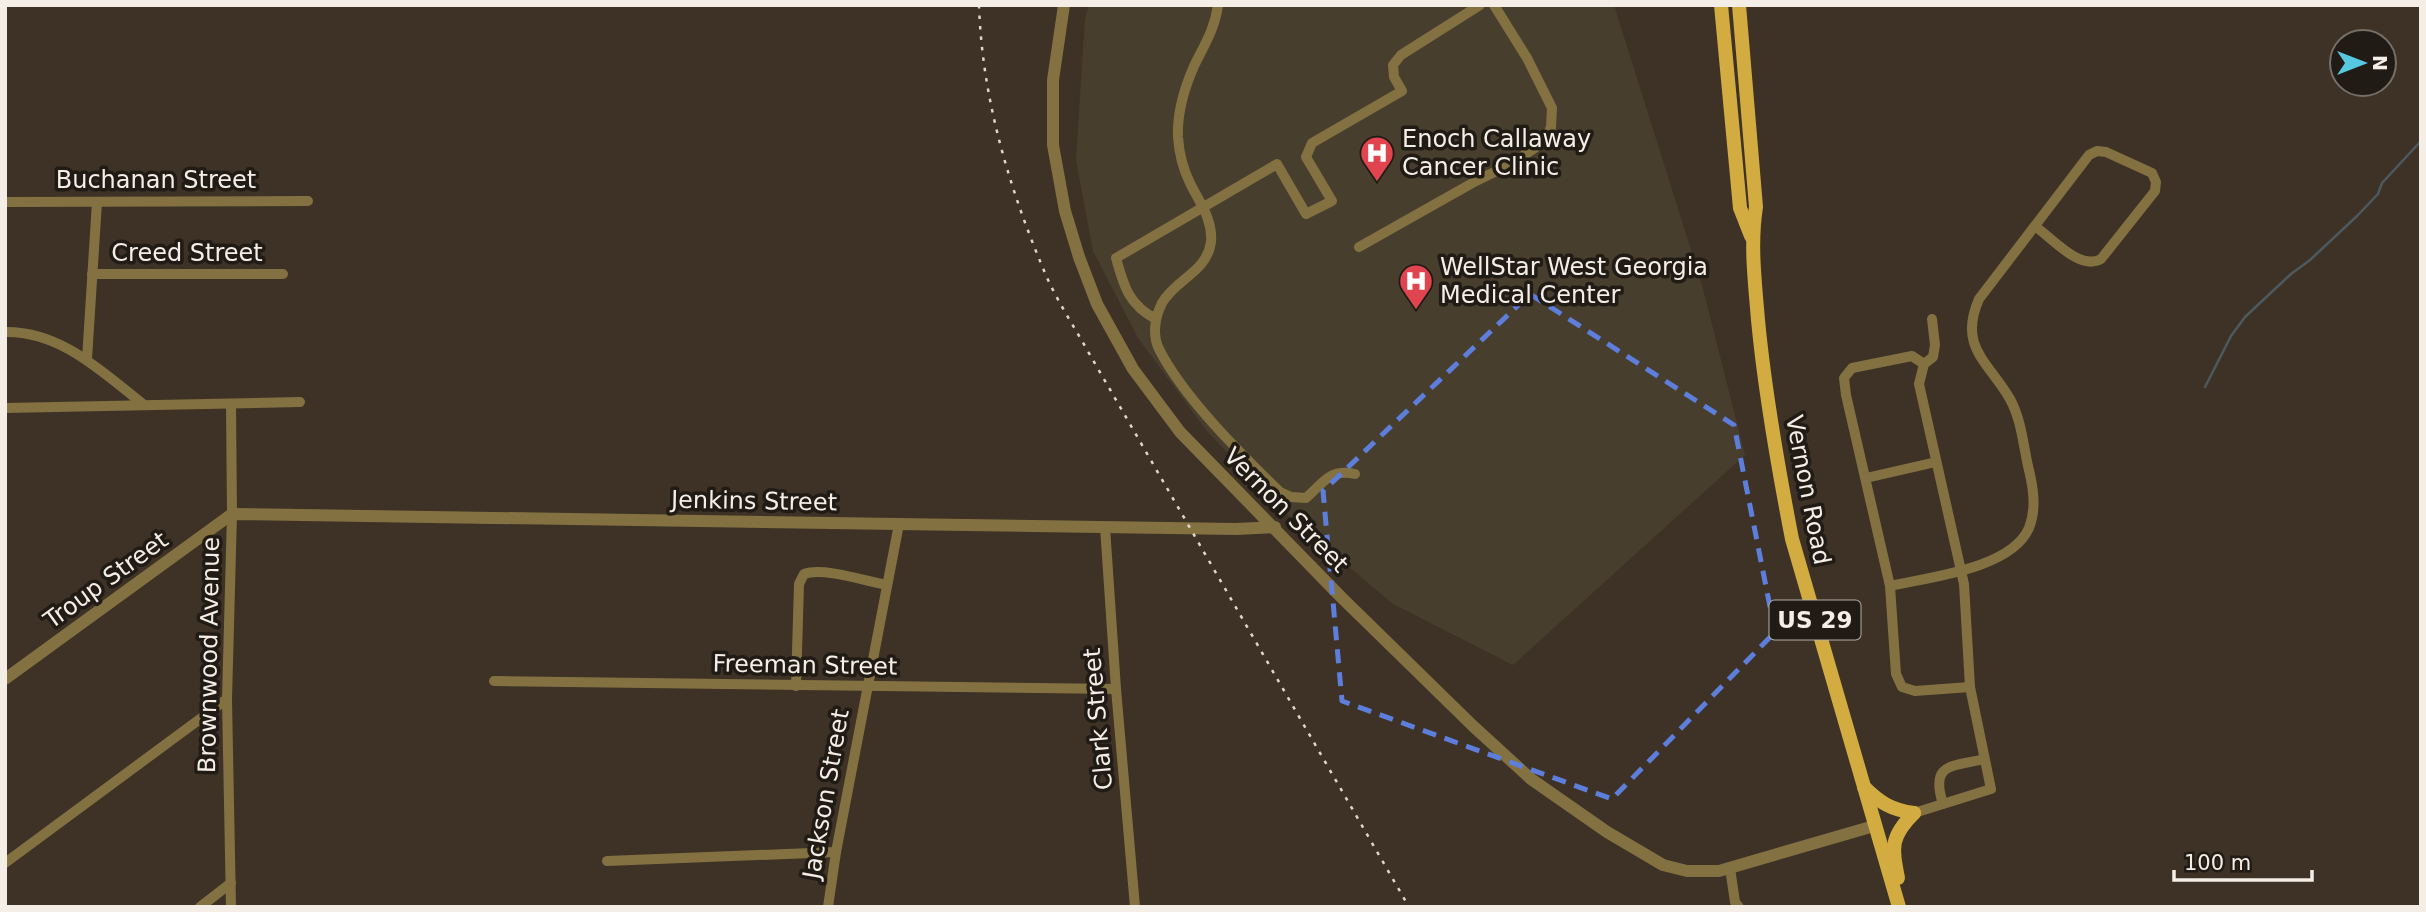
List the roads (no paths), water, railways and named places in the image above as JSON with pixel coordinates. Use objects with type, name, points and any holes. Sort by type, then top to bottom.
[{"type":"main road","name":"Vernon Road","points":[[1721,5],[1740,208],[1751,237]]},
{"type":"main road","name":"Vernon Road","points":[[1739,5],[1756,207],[1751,237],[1765,382],[1792,539],[1862,786],[1900,907]]},
{"type":"main road","points":[[1862,786],[1879,802],[1895,811],[1914,813]]},
{"type":"main road","points":[[1900,907],[1893,852],[1894,838],[1914,813]]},
{"type":"street","name":"Vernon Street","points":[[1064,5],[1053,80],[1053,145],[1065,211],[1088,281],[1120,348],[1163,412],[1198,452],[1275,527],[1341,597],[1473,726],[1542,787],[1607,832],[1663,865],[1698,872],[1730,868],[1874,826]]},
{"type":"street","points":[[1218,5],[1213,30],[1189,79],[1178,136],[1184,168],[1203,206],[1211,235],[1207,256],[1195,273],[1164,300],[1156,319],[1159,349],[1182,384],[1214,423],[1280,492],[1291,497],[1306,498],[1332,474],[1340,471],[1356,474]]},
{"type":"street","points":[[1156,319],[1138,309],[1125,285],[1116,258],[1277,164],[1306,214],[1332,201],[1306,157],[1312,143],[1402,91],[1394,77],[1393,65],[1401,55],[1480,5]]},
{"type":"street","points":[[1359,247],[1475,181],[1511,164],[1545,141],[1551,127],[1552,108],[1527,58],[1494,5]]},
{"type":"street","points":[[1890,586],[1987,564],[2011,551],[2029,529],[2035,494],[2016,412],[1973,345],[1970,328],[1973,313],[1979,299],[2090,155],[2097,151],[2106,152],[2152,173],[2156,181],[2155,191],[2101,259],[2093,264],[2082,261],[2036,227]]},
{"type":"street","name":"Buchanan Street","points":[[5,202],[308,201]]},
{"type":"street","points":[[87,359],[97,202]]},
{"type":"street","name":"Creed Street","points":[[92,274],[283,274]]},
{"type":"street","points":[[1914,813],[1991,789],[1970,687],[1965,584],[1919,384],[1924,364],[1933,356],[1933,318]]},
{"type":"street","points":[[5,332],[37,335],[64,346],[87,359],[144,404]]},
{"type":"street","points":[[1924,364],[1912,356],[1852,368],[1844,378],[1846,395],[1890,586],[1896,674],[1902,687],[1915,691],[1970,687]]},
{"type":"street","points":[[5,408],[300,402]]},
{"type":"street","name":"Brownwood Avenue","points":[[231,404],[232,514],[227,699],[231,907]]},
{"type":"street","points":[[1866,478],[1936,462]]},
{"type":"street","name":"Jenkins Street","points":[[232,514],[1236,529],[1275,527]]},
{"type":"street","name":"Troup Street","points":[[5,679],[232,514]]},
{"type":"street","name":"Jackson Street","points":[[828,907],[836,852],[899,524]]},
{"type":"street","name":"Clark Street","points":[[1105,527],[1135,907]]},
{"type":"street","points":[[796,686],[799,584],[804,575],[812,572],[824,573],[887,585]]},
{"type":"street","name":"Freeman Street","points":[[494,681],[1116,689]]},
{"type":"street","points":[[5,863],[227,699]]},
{"type":"street","points":[[1943,804],[1938,787],[1940,775],[1947,768],[1984,759]]},
{"type":"street","points":[[607,861],[836,852]]},
{"type":"street","points":[[1730,868],[1735,902],[1739,907]]},
{"type":"street","points":[[200,907],[231,883]]},
{"type":"waterway","points":[[2205,387],[2231,336],[2245,317],[2357,216],[2378,194],[2382,183],[2421,141]]},
{"type":"railway","points":[[979,5],[986,74],[1000,142],[1020,208],[1049,283],[1409,907]]},
{"type":"place","name":"Enoch Callaway Cancer Clinic","points":[[1377,183]]},
{"type":"place","name":"WellStar West Georgia Medical Center","points":[[1416,311]]}]
